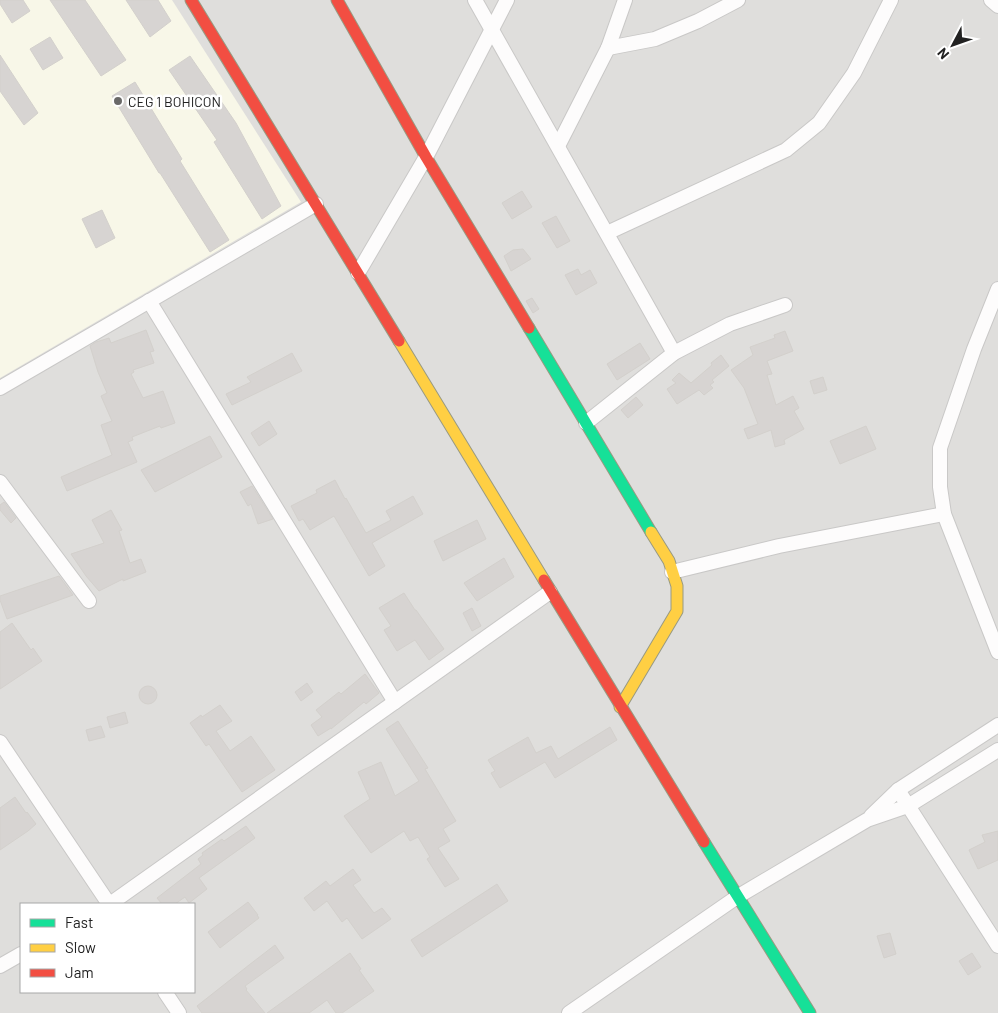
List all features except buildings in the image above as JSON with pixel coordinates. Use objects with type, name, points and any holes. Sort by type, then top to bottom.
[{"type":"street","points":[[191,0],[550,592],[810,1013]]},
{"type":"street","points":[[337,0],[426,157],[669,561],[677,586],[677,611],[620,706]]},
{"type":"street","points":[[475,0],[674,353]]},
{"type":"street","points":[[358,273],[426,157],[507,0]]},
{"type":"street","points":[[558,146],[608,48],[625,0]]},
{"type":"street","points":[[608,48],[655,39],[698,21],[738,0]]},
{"type":"street","points":[[607,233],[786,150],[819,123],[854,73],[891,0]]},
{"type":"street","points":[[991,0],[998,6]]},
{"type":"street","points":[[0,388],[316,204]]},
{"type":"street","points":[[997,293],[974,349],[940,448],[940,487],[944,514],[998,652]]},
{"type":"street","points":[[149,301],[395,702]]},
{"type":"street","points":[[586,423],[674,353],[730,324],[785,305]]},
{"type":"street","points":[[0,482],[89,601]]},
{"type":"street","points":[[672,572],[780,546],[944,514]]},
{"type":"street","points":[[110,903],[550,592]]},
{"type":"street","points":[[867,820],[898,790],[998,725]]},
{"type":"street","points":[[0,742],[108,903]]},
{"type":"street","points":[[569,1013],[737,897],[867,820],[908,806],[998,750]]},
{"type":"street","points":[[898,790],[998,946]]},
{"type":"street","points":[[0,966],[20,955]]},
{"type":"street","points":[[166,993],[179,1013]]},
{"type":"shaded area","points":[[0,0],[998,0],[998,1013],[0,1013]]},
{"type":"shaded area","name":"CEG 1 BOHICON","points":[[0,0],[172,0],[301,202],[0,378]]},
{"type":"traffic: fast","points":[[529,328],[651,532]]},
{"type":"traffic: fast","points":[[704,842],[810,1013]]},
{"type":"traffic: slow","points":[[399,341],[544,580]]},
{"type":"traffic: slow","points":[[620,707],[677,611],[677,586],[669,561],[651,532]]},
{"type":"traffic: jam","points":[[191,0],[399,341]]},
{"type":"traffic: jam","points":[[337,0],[426,157],[529,328]]},
{"type":"traffic: jam","points":[[544,580],[704,842]]},
{"type":"place","name":"CEG 1 BOHICON","points":[[118,101]]}]
